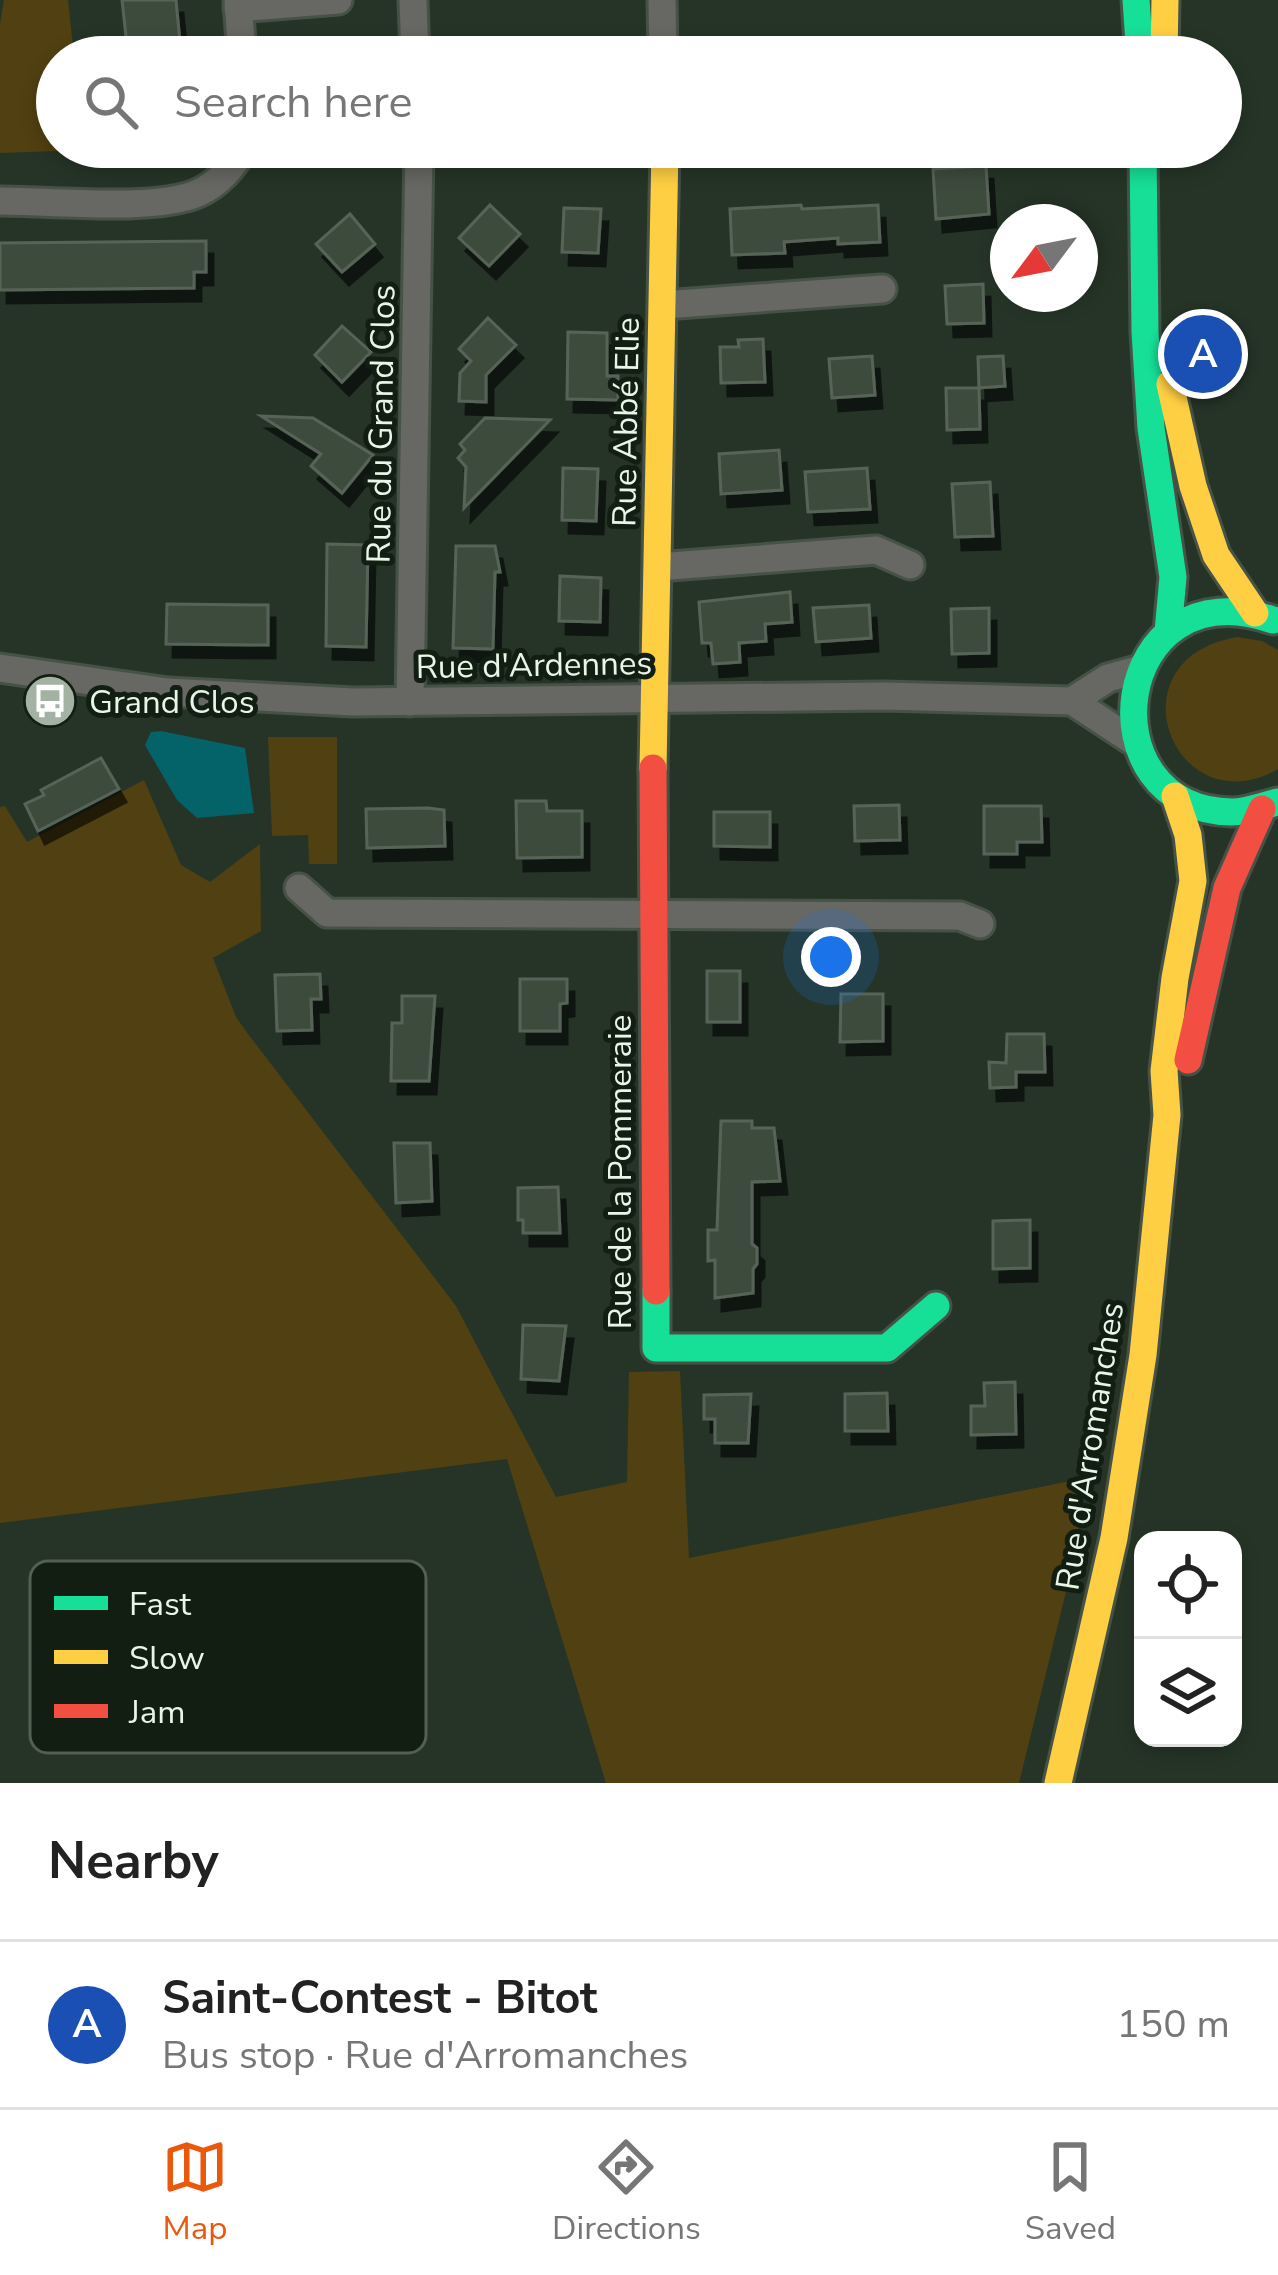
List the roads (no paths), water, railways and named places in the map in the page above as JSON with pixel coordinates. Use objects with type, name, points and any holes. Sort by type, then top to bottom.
[{"type":"main road","points":[[1136,0],[1139,36]]},
{"type":"main road","points":[[1164,36],[1165,0]]},
{"type":"main road","name":"Rue Abbé Elie","points":[[653,698],[665,168]]},
{"type":"main road","points":[[1143,168],[1144,332],[1151,428],[1173,577],[1168,632],[1141,669],[1131,705],[1136,743],[1148,769],[1175,796],[1217,812],[1270,805]]},
{"type":"main road","points":[[1163,168],[1163,260],[1174,409],[1216,555],[1266,617]]},
{"type":"main road","points":[[1168,632],[1216,612],[1266,617]]},
{"type":"main road","name":"Rue de la Pommeraie","points":[[653,698],[656,1348],[887,1348],[936,1306]]},
{"type":"main road","points":[[1168,1115],[1164,1071],[1193,881],[1189,835],[1175,796]]},
{"type":"main road","points":[[1168,1115],[1184,1076],[1227,889],[1270,805]]},
{"type":"main road","name":"Rue d'Arromanches","points":[[1058,1783],[1087,1670],[1124,1485],[1168,1115]]},
{"type":"street","points":[[240,36],[238,4],[338,0]]},
{"type":"street","points":[[413,0],[414,36]]},
{"type":"street","points":[[662,0],[663,36]]},
{"type":"street","points":[[0,201],[142,202],[196,194],[231,168]]},
{"type":"street","name":"Rue du Grand Clos","points":[[410,702],[419,168]]},
{"type":"street","points":[[664,305],[882,289]]},
{"type":"street","points":[[658,567],[877,550],[910,565]]},
{"type":"street","name":"Rue d'Ardennes","points":[[0,668],[168,692],[410,702],[884,696],[1072,700],[1108,678],[1141,669]]},
{"type":"street","points":[[1072,700],[1136,743]]},
{"type":"street","points":[[299,888],[327,913],[960,916],[980,924]]},
{"type":"water","points":[[151,732],[245,748],[254,813],[197,818],[177,800],[145,745]]},
{"type":"place","name":"Saint-Contest - Bitot","points":[[1203,354]]},
{"type":"place","name":"Grand Clos","points":[[50,701]]}]
